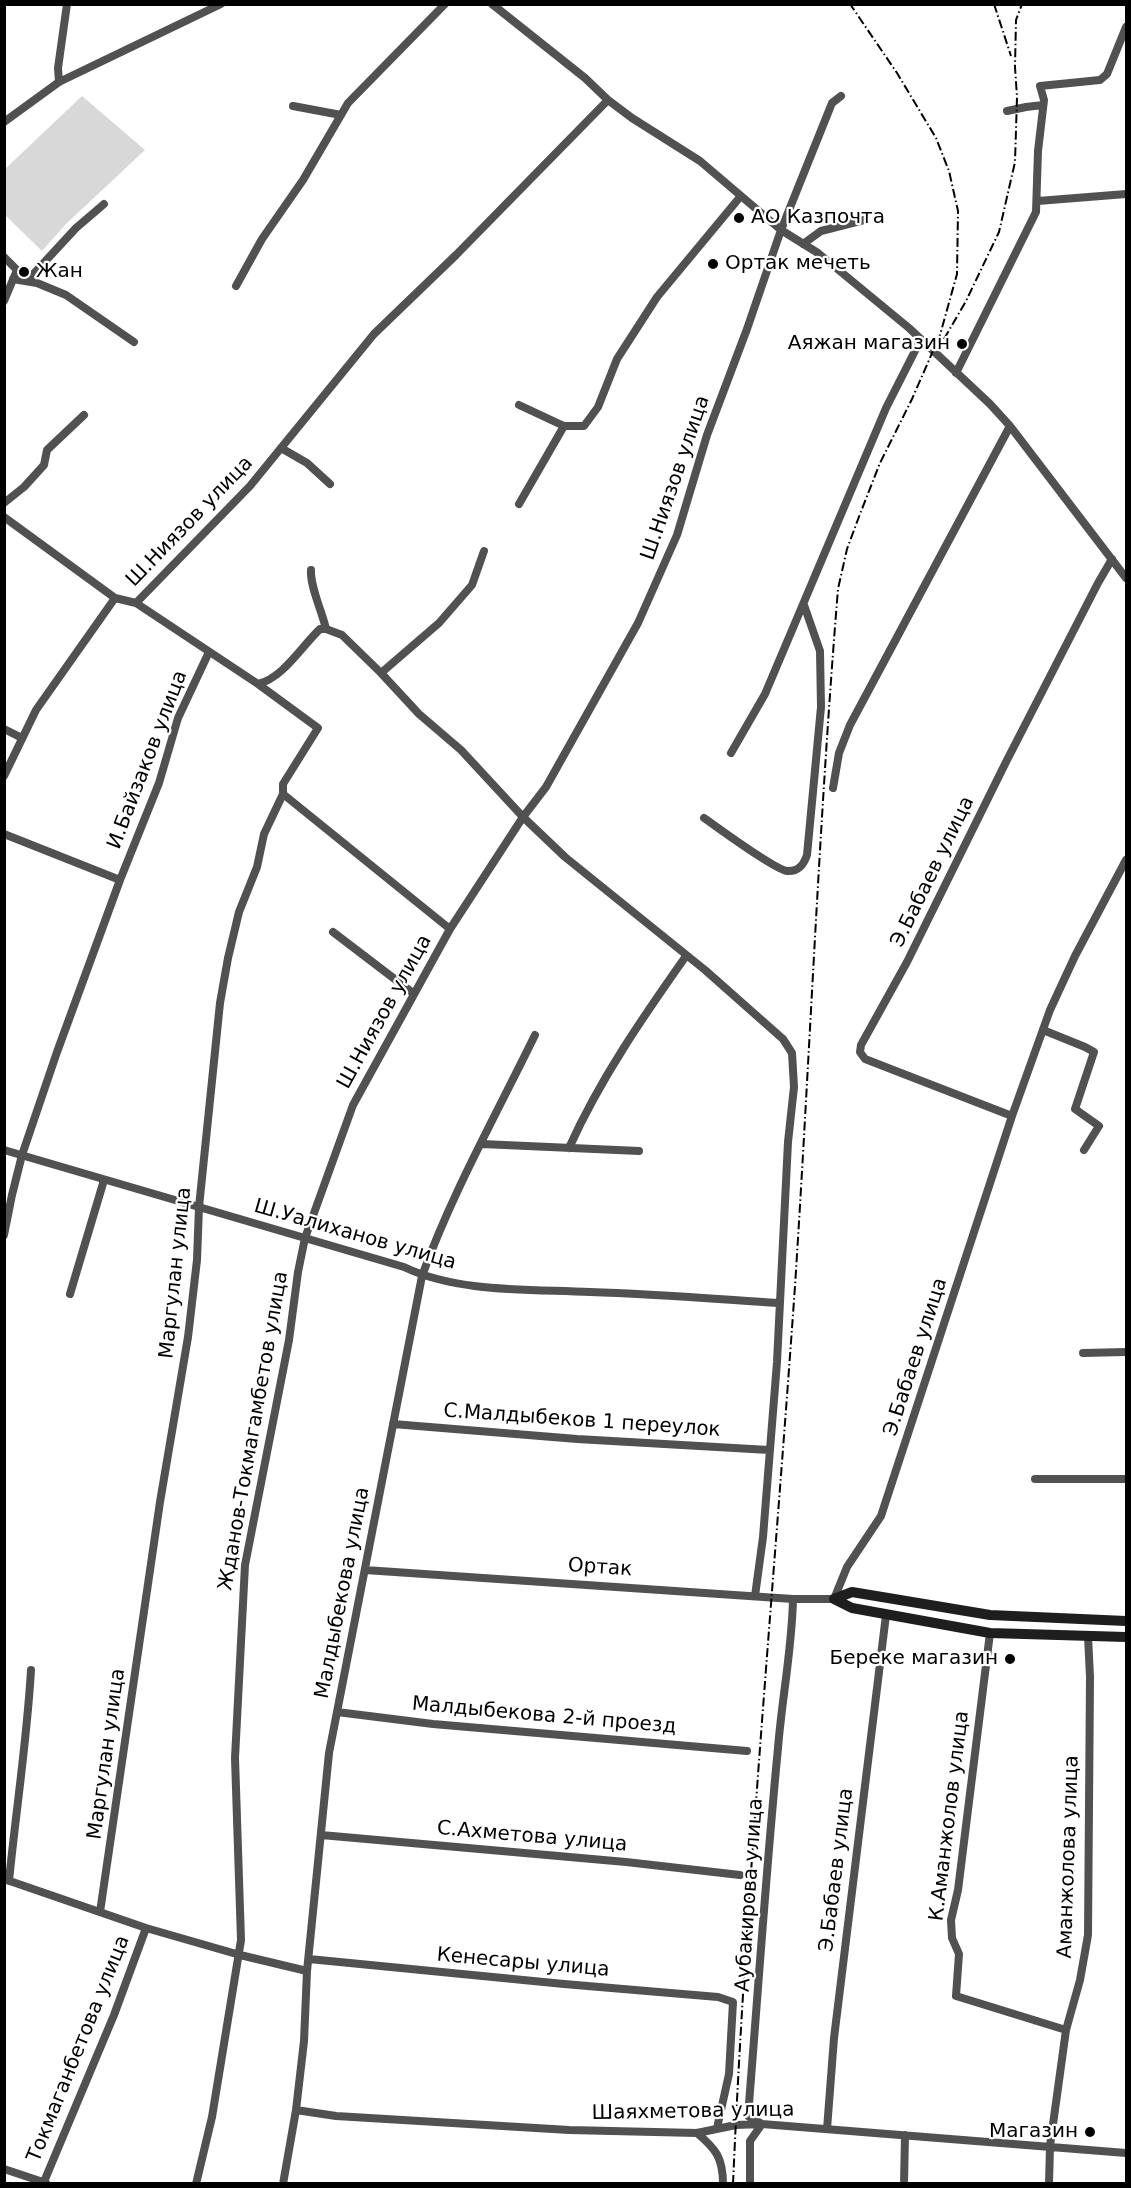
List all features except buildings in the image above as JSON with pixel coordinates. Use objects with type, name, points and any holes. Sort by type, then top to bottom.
[{"type":"street","points":[[59,82],[58,69],[67,4]]},
{"type":"street","points":[[4,122],[59,82],[221,4]]},
{"type":"street","points":[[236,286],[262,239],[303,180],[348,103],[445,4]]},
{"type":"street","points":[[492,4],[585,78],[608,100],[632,118],[692,155],[781,231],[818,253],[921,339],[1010,426],[1126,578]]},
{"type":"street","points":[[956,373],[1034,217],[1038,201],[1038,151],[1043,105],[1040,87],[1100,80],[1107,74],[1126,27]]},
{"type":"street","name":"Ш.Ниязов улица","points":[[305,1238],[352,1105],[450,929],[523,817],[546,787],[638,623],[677,535],[706,435],[747,329],[781,231],[832,103],[841,96]]},
{"type":"street","name":"Ш.Ниязов улица","points":[[258,684],[136,603],[250,486],[374,334],[456,255],[608,100]]},
{"type":"street","points":[[1007,111],[1026,106],[1043,105]]},
{"type":"street","points":[[293,106],[341,115]]},
{"type":"street","points":[[1038,201],[1126,194]]},
{"type":"street","points":[[519,405],[564,426],[584,426],[598,407],[617,359],[657,297],[740,197]]},
{"type":"street","points":[[27,281],[76,228],[104,204]]},
{"type":"street","points":[[803,244],[821,231],[864,220]]},
{"type":"street","points":[[4,257],[17,270],[4,301]]},
{"type":"street","points":[[13,279],[37,283],[66,295],[134,342]]},
{"type":"street","points":[[731,753],[765,694],[882,418],[921,339]]},
{"type":"street","points":[[4,503],[24,487],[44,465],[47,450],[84,415]]},
{"type":"street","points":[[519,504],[564,426]]},
{"type":"street","points":[[833,788],[839,753],[850,725],[1010,426]]},
{"type":"street","points":[[281,448],[307,463],[330,484]]},
{"type":"street","points":[[4,517],[115,598],[136,603]]},
{"type":"street","points":[[381,673],[439,623],[472,585],[484,551]]},
{"type":"street","name":"Э.Бабаев улица","points":[[1012,1116],[865,1059],[860,1052],[861,1045],[907,962],[1006,762],[1112,560]]},
{"type":"street","points":[[311,570],[311,580],[321,606],[326,629]]},
{"type":"street","points":[[4,776],[36,710],[115,598]]},
{"type":"street","points":[[704,819],[769,862],[788,871],[798,869],[804,864],[807,855],[817,758],[821,685],[820,651],[804,605]]},
{"type":"street","points":[[258,684],[269,681],[282,672],[304,644],[320,629],[342,635],[419,714],[461,750],[523,817],[565,857],[783,1039],[792,1053],[794,1087],[788,1142],[778,1303],[777,1362],[763,1537],[755,1596]]},
{"type":"street","name":"И.Байзаков улица","points":[[4,1235],[22,1155],[57,1052],[120,880],[159,783],[178,718],[209,652]]},
{"type":"street","name":"Маргулан улица","points":[[100,1912],[160,1502],[188,1337],[220,1003],[228,958],[239,912],[257,867],[264,834],[284,794],[283,784],[318,729],[258,684]]},
{"type":"street","points":[[4,729],[22,738]]},
{"type":"street","points":[[284,794],[450,929]]},
{"type":"street","points":[[4,834],[120,880]]},
{"type":"street","name":"Э.Бабаев улица","points":[[834,1599],[847,1567],[881,1516],[1012,1116],[1043,1030],[1075,956],[1126,860]]},
{"type":"street","points":[[333,932],[413,993]]},
{"type":"street","points":[[569,1148],[605,1078],[686,956]]},
{"type":"street","points":[[1043,1030],[1094,1052],[1075,1109],[1099,1126],[1084,1150]]},
{"type":"street","name":"Малдыбекова улица","points":[[283,2184],[296,2110],[304,2041],[309,1959],[329,1753],[423,1276],[447,1214],[535,1035]]},
{"type":"street","points":[[482,1144],[639,1151]]},
{"type":"street","name":"Ш.Уалиханов улица","points":[[4,1150],[305,1238],[440,1281],[493,1287],[778,1303]]},
{"type":"street","points":[[70,1294],[104,1180]]},
{"type":"street","name":"Жданов-Токмагамбетов улица","points":[[196,2184],[212,2117],[240,1955],[235,1758],[245,1565],[290,1340],[298,1272],[305,1238]]},
{"type":"street","points":[[1083,1353],[1126,1352]]},
{"type":"street","name":"С.Малдыбеков 1 переулок","points":[[393,1424],[577,1439],[769,1450]]},
{"type":"street","points":[[1035,1479],[1126,1479]]},
{"type":"street","name":"Ортак","points":[[364,1570],[793,1599],[834,1599],[852,1592],[990,1615],[1126,1621]]},
{"type":"street","name":"Аубакирова улица","points":[[762,2124],[748,2116],[763,1945],[766,1878],[778,1747],[793,1623],[793,1599]]},
{"type":"street","name":"Ортак","points":[[834,1599],[852,1608],[990,1633],[1126,1637]]},
{"type":"street","name":"Э.Бабаев улица","points":[[827,2129],[834,2038],[886,1615]]},
{"type":"street","name":"К.Аманжолов улица","points":[[990,1633],[958,1890],[951,1920],[952,1938],[958,1954],[956,1996],[1065,2030]]},
{"type":"street","name":"Аманжолова улица","points":[[1048,2184],[1050,2146],[1065,2030],[1080,1980],[1088,1935],[1090,1677],[1088,1636]]},
{"type":"street","points":[[31,1670],[28,1733],[18,1788],[7,1880],[146,1928],[240,1955],[308,1971]]},
{"type":"street","name":"Малдыбекова 2-й проезд","points":[[337,1712],[433,1724],[596,1736],[747,1751]]},
{"type":"street","name":"С.Ахметова улица","points":[[321,1835],[626,1862],[740,1875]]},
{"type":"street","name":"Токмаганбетова улица","points":[[44,2183],[114,2015],[146,1928]]},
{"type":"street","name":"Кенесары улица","points":[[309,1959],[718,1997],[733,2002],[729,2074],[717,2128]]},
{"type":"street","name":"Шаяхметова улица","points":[[296,2110],[348,2116],[569,2130],[697,2133],[717,2128],[762,2124],[1126,2153]]},
{"type":"street","points":[[750,2184],[750,2141],[762,2124]]},
{"type":"street","points":[[697,2133],[713,2147],[723,2165],[723,2184]]},
{"type":"street","points":[[904,2184],[905,2135]]},
{"type":"street","points":[[4,2169],[44,2183]]},
{"type":"shaded area","points":[[82,96],[145,150],[66,224],[42,251],[5,215],[5,169]]},
{"type":"railway","points":[[733,2184],[753,1847],[795,1286],[825,763],[838,589],[847,549],[860,514],[880,463],[912,399],[940,335],[957,274],[958,211],[949,171],[936,138],[897,73],[850,4]]},
{"type":"railway","points":[[994,4],[1011,56]]},
{"type":"railway","points":[[944,339],[966,301],[999,232],[1015,162],[1016,20],[1022,4]]},
{"type":"place","name":"АО Казпочта","points":[[739,218]]},
{"type":"place","name":"Ортак мечеть","points":[[713,264]]},
{"type":"place","name":"Жан","points":[[24,272]]},
{"type":"place","name":"Аяжан магазин","points":[[962,344]]},
{"type":"place","name":"Береке магазин","points":[[1010,1659]]},
{"type":"place","name":"Магазин","points":[[1090,2132]]}]
